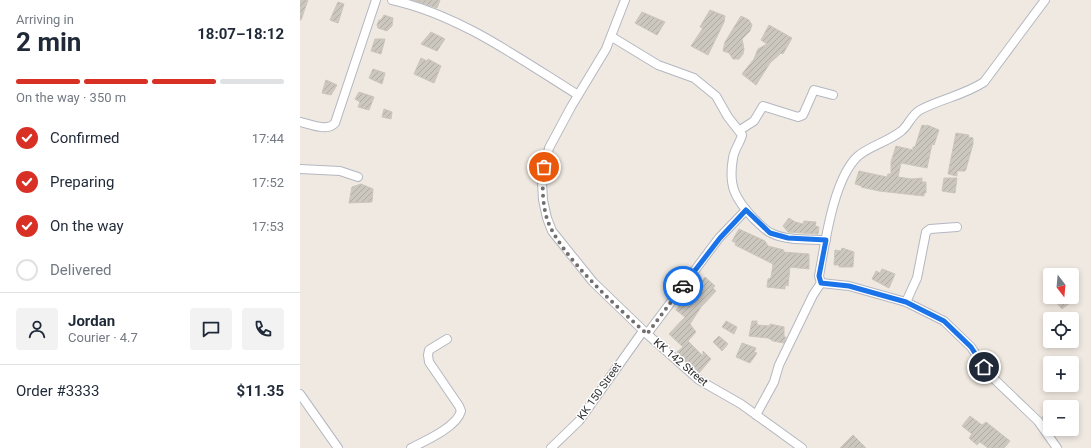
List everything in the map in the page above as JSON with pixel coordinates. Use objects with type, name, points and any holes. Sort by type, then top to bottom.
[{"type":"street","points":[[300,122],[324,127],[335,123],[376,0]]},
{"type":"street","points":[[392,0],[410,4],[459,24],[511,53],[578,95]]},
{"type":"street","name":"KK 142 Street","points":[[625,0],[612,37],[578,95],[550,148],[544,167],[542,182],[543,200],[547,218],[557,237],[593,282],[698,380],[756,415],[802,448]]},
{"type":"street","points":[[756,415],[774,382],[778,365],[813,295],[821,283],[819,276],[835,200],[846,173],[853,162],[864,152],[904,130],[921,110],[984,82],[1045,0]]},
{"type":"street","points":[[612,37],[658,65],[694,78],[716,96],[728,116],[740,130],[742,137],[733,157],[732,187],[736,198],[770,233],[788,238],[826,240]]},
{"type":"street","points":[[740,130],[754,121],[762,106],[798,117],[803,115],[814,90],[833,94]]},
{"type":"street","points":[[300,169],[340,171],[358,177]]},
{"type":"street","name":"KK 150 Street","points":[[551,448],[578,422],[645,332],[720,238],[746,210]]},
{"type":"street","points":[[906,302],[917,278],[926,232],[933,228],[957,227]]},
{"type":"street","points":[[821,283],[849,286],[906,302],[944,321],[971,347],[990,375],[1038,421],[1056,448]]},
{"type":"street","points":[[411,448],[436,435],[453,423],[460,415],[461,411],[459,406],[429,362],[429,350],[447,339]]},
{"type":"street","points":[[300,394],[338,448]]},
{"type":"building","points":[[300,0],[308,0],[301,20],[300,20]]},
{"type":"building","points":[[413,0],[440,0],[437,8]]},
{"type":"building","points":[[338,2],[344,4],[338,23],[330,20]]},
{"type":"building","points":[[710,10],[725,16],[724,22],[708,55],[691,46],[703,28],[700,27]]},
{"type":"building","points":[[642,12],[665,22],[657,35],[635,23]]},
{"type":"building","points":[[384,15],[393,18],[392,26],[387,31],[378,28],[377,25],[379,20],[381,20]]},
{"type":"building","points":[[741,16],[749,20],[752,25],[750,31],[742,39],[744,49],[743,54],[739,59],[733,59],[729,53],[723,51],[725,42]]},
{"type":"building","points":[[769,25],[792,38],[783,54],[781,53],[770,63],[756,85],[742,74],[754,59],[758,49],[767,44],[761,40]]},
{"type":"building","points":[[431,32],[445,39],[437,51],[421,44]]},
{"type":"building","points":[[375,39],[385,39],[381,54],[371,51]]},
{"type":"building","points":[[421,58],[427,61],[428,59],[441,66],[434,83],[414,74]]},
{"type":"building","points":[[373,69],[385,73],[382,84],[369,78]]},
{"type":"building","points":[[326,80],[337,85],[331,95],[322,93]]},
{"type":"building","points":[[359,92],[374,97],[369,110],[358,107],[360,102],[355,99]]},
{"type":"building","points":[[384,109],[392,112],[391,119],[382,117]]},
{"type":"building","points":[[922,125],[927,125],[939,130],[934,145],[932,144],[927,168],[901,163],[898,177],[912,179],[922,178],[922,182],[926,182],[926,193],[924,193],[924,196],[879,191],[855,184],[859,171],[887,177],[888,174],[891,174],[891,162],[896,146],[913,150]]},
{"type":"building","points":[[956,133],[969,135],[968,137],[973,138],[973,144],[966,169],[965,171],[957,171],[957,176],[948,174]]},
{"type":"building","points":[[944,178],[957,178],[955,193],[942,191]]},
{"type":"building","points":[[361,184],[373,189],[372,202],[349,203],[352,187]]},
{"type":"building","points":[[789,218],[795,222],[803,224],[804,221],[816,222],[815,226],[819,227],[818,234],[788,232],[783,226]]},
{"type":"building","points":[[739,229],[765,241],[768,246],[784,250],[783,252],[809,254],[809,269],[790,267],[788,286],[785,285],[785,289],[767,287],[768,279],[771,278],[773,264],[735,245],[736,243],[732,241]]},
{"type":"building","points":[[842,248],[854,252],[853,267],[839,267],[839,265],[834,265],[835,250],[841,251]]},
{"type":"building","points":[[882,269],[895,274],[889,288],[872,279],[876,271],[880,273]]},
{"type":"building","points":[[705,277],[715,286],[713,288],[716,291],[701,307],[690,324],[696,332],[688,341],[703,356],[703,351],[711,359],[699,373],[689,361],[688,363],[677,352],[683,347],[669,334],[685,317],[676,310],[691,290],[700,280],[702,281]]},
{"type":"building","points":[[1058,304],[1069,304],[1062,309]]},
{"type":"building","points":[[726,321],[737,327],[734,334],[722,327]]},
{"type":"building","points":[[752,321],[757,321],[757,325],[770,326],[770,324],[784,327],[784,337],[786,337],[784,343],[773,341],[768,338],[749,336]]},
{"type":"building","points":[[719,336],[728,344],[722,351],[713,342]]},
{"type":"building","points":[[742,343],[756,348],[754,352],[757,353],[750,363],[736,357]]},
{"type":"building","points":[[970,416],[982,425],[986,422],[1010,441],[1004,448],[988,448],[980,442],[977,445],[969,438],[972,434],[962,426]]},
{"type":"building","points":[[853,435],[866,448],[840,448]]},
{"type":"way so far","points":[[544,167],[542,182],[543,200],[552,231],[593,282],[647,334],[683,286]]},
{"type":"route","points":[[683,286],[720,238],[746,210],[770,233],[788,238],[826,240],[819,276],[821,283],[849,286],[906,302],[944,321],[971,347],[978,360],[984,367]]}]
